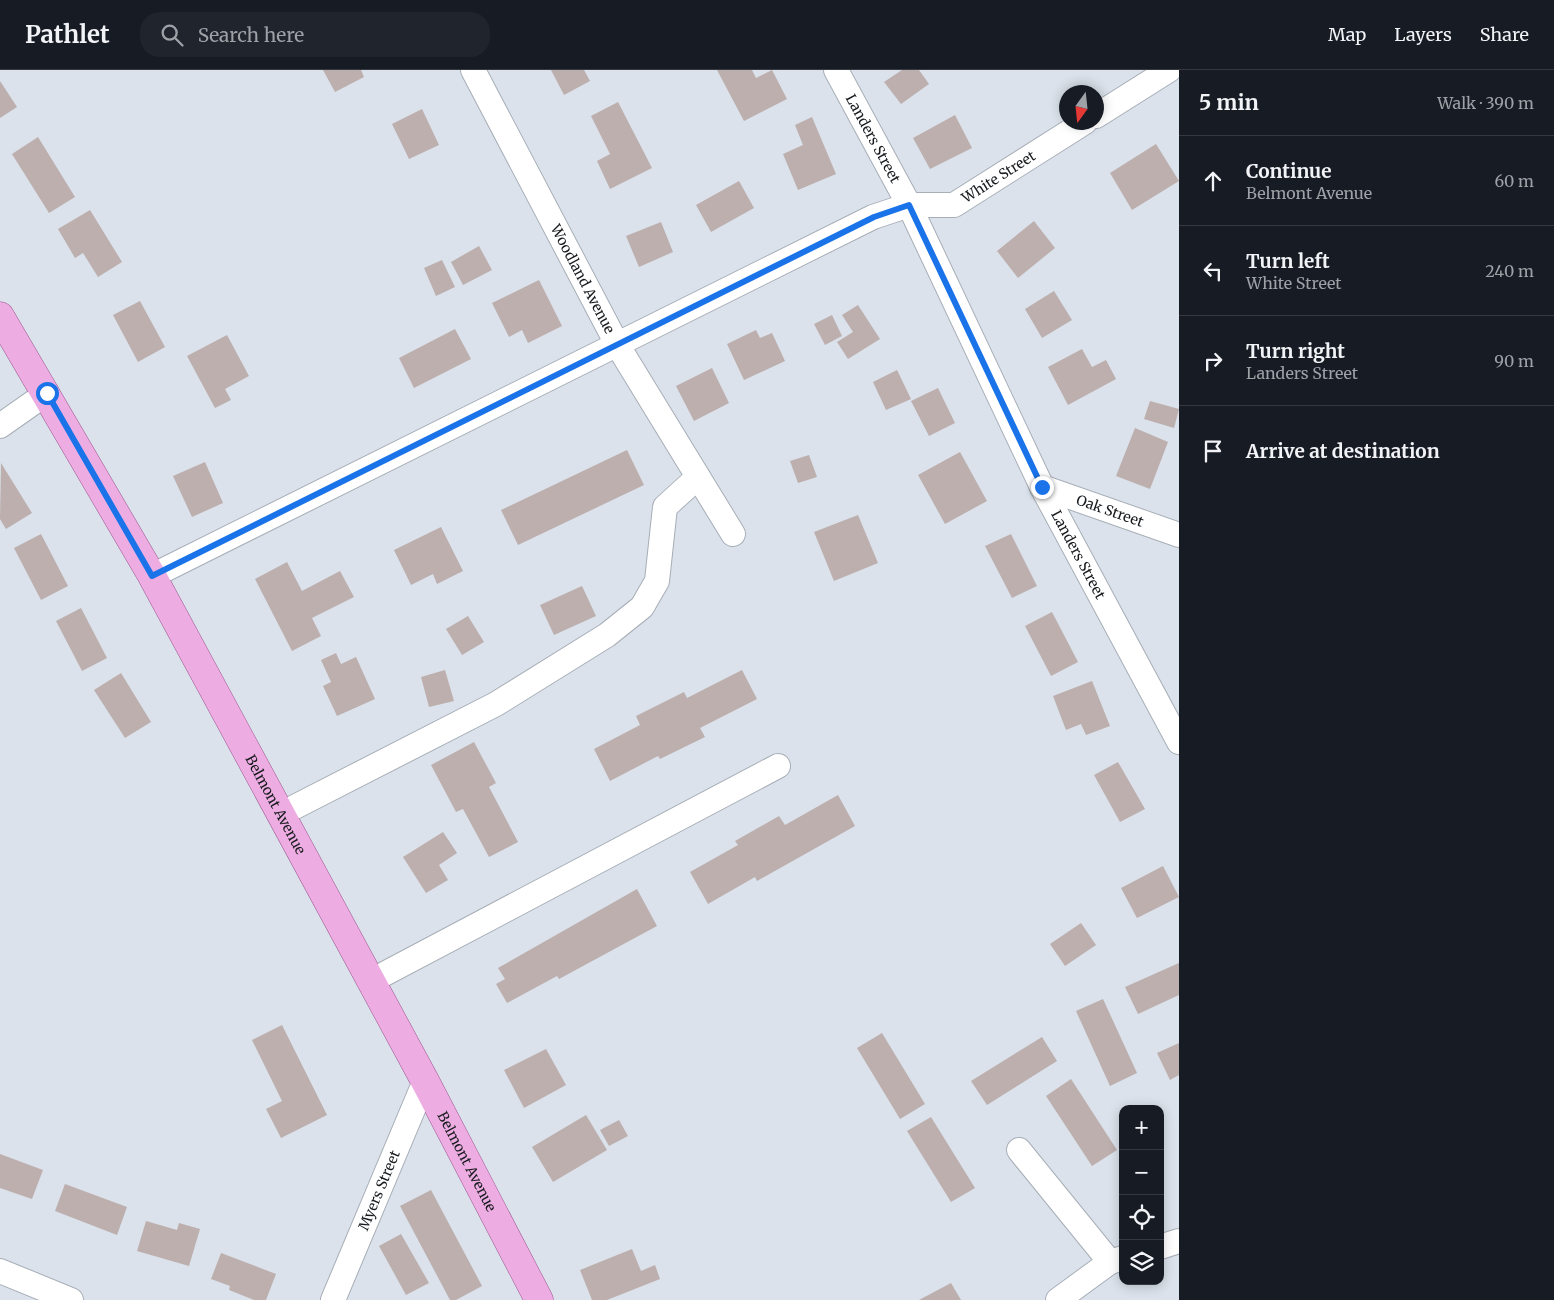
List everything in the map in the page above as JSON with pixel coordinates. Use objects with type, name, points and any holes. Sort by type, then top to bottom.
[{"type":"main road","name":"Belmont Avenue","points":[[0,316],[47,393],[152,576],[425,1080],[539,1300]]},
{"type":"street","name":"Woodland Avenue","points":[[473,70],[618,346],[733,534]]},
{"type":"street","name":"Landers Street","points":[[836,70],[909,205],[1042,487],[1179,742]]},
{"type":"street","points":[[1104,111],[1169,70]]},
{"type":"street","name":"White Street","points":[[152,576],[618,346],[874,217],[909,205],[954,205],[1073,130]]},
{"type":"street","points":[[0,426],[47,393]]},
{"type":"street","points":[[281,814],[496,704],[607,635],[621,624],[642,607],[657,580],[665,507],[698,477]]},
{"type":"street","name":"Oak Street","points":[[1042,487],[1179,535]]},
{"type":"street","points":[[371,981],[778,766]]},
{"type":"street","name":"Myers Street","points":[[333,1300],[425,1080]]},
{"type":"street","points":[[1019,1150],[1116,1260],[1058,1300]]},
{"type":"street","points":[[1164,1246],[1179,1242]]},
{"type":"street","points":[[0,1271],[71,1300]]},
{"type":"building","points":[[323,70],[361,70],[364,77],[335,92]]},
{"type":"building","points":[[551,70],[584,70],[590,81],[564,95]]},
{"type":"building","points":[[717,70],[752,70],[756,78],[772,70],[787,99],[744,121]]},
{"type":"building","points":[[902,70],[919,70],[929,84],[901,104],[884,82]]},
{"type":"building","points":[[0,81],[17,107],[0,118]]},
{"type":"building","points":[[618,102],[652,168],[610,189],[597,161],[610,154],[591,116]]},
{"type":"building","points":[[422,109],[439,145],[409,159],[392,124]]},
{"type":"building","points":[[955,115],[972,148],[930,169],[913,138]]},
{"type":"building","points":[[812,117],[836,174],[798,190],[783,154],[803,145],[795,125]]},
{"type":"building","points":[[38,137],[75,197],[49,213],[12,154]]},
{"type":"building","points":[[1156,144],[1179,181],[1132,210],[1110,173]]},
{"type":"building","points":[[739,181],[754,208],[711,232],[696,205]]},
{"type":"building","points":[[90,210],[122,262],[98,277],[83,253],[75,258],[58,229]]},
{"type":"building","points":[[1034,221],[1055,248],[1018,278],[997,251]]},
{"type":"building","points":[[661,222],[673,252],[639,267],[626,236]]},
{"type":"building","points":[[479,246],[492,270],[463,285],[451,262]]},
{"type":"building","points":[[442,260],[455,287],[436,296],[424,268]]},
{"type":"building","points":[[539,280],[562,326],[528,343],[522,330],[509,337],[492,303]]},
{"type":"building","points":[[1054,291],[1072,320],[1042,338],[1025,309]]},
{"type":"building","points":[[140,301],[165,347],[138,362],[113,315]]},
{"type":"building","points":[[858,305],[880,339],[848,359],[837,342],[853,332],[842,315]]},
{"type":"building","points":[[832,315],[842,336],[825,345],[814,324]]},
{"type":"building","points":[[455,329],[471,359],[414,388],[399,358]]},
{"type":"building","points":[[756,330],[760,338],[772,333],[785,361],[744,380],[727,344]]},
{"type":"building","points":[[227,335],[249,376],[225,389],[231,400],[215,408],[187,356]]},
{"type":"building","points":[[1082,349],[1092,367],[1106,360],[1116,379],[1068,405],[1048,367]]},
{"type":"building","points":[[712,368],[729,403],[694,421],[676,386]]},
{"type":"building","points":[[897,370],[911,399],[886,410],[873,382]]},
{"type":"building","points":[[938,388],[955,423],[929,436],[911,401]]},
{"type":"building","points":[[1150,401],[1179,409],[1174,428],[1144,419]]},
{"type":"building","points":[[1135,428],[1168,442],[1150,489],[1116,476]]},
{"type":"building","points":[[627,450],[644,485],[518,545],[501,510]]},
{"type":"building","points":[[960,452],[987,501],[945,524],[918,475]]},
{"type":"building","points":[[809,455],[817,477],[798,483],[790,461]]},
{"type":"building","points":[[205,462],[223,503],[192,517],[173,476]]},
{"type":"building","points":[[1,463],[32,513],[6,529],[0,519]]},
{"type":"building","points":[[858,515],[878,563],[834,581],[814,532]]},
{"type":"building","points":[[441,527],[463,571],[437,584],[433,574],[411,585],[394,550]]},
{"type":"building","points":[[41,534],[68,586],[41,600],[14,548]]},
{"type":"building","points":[[1011,534],[1037,586],[1012,598],[985,546]]},
{"type":"building","points":[[287,562],[302,591],[340,571],[354,597],[312,618],[321,636],[292,651],[255,579]]},
{"type":"building","points":[[582,586],[596,616],[554,635],[540,605]]},
{"type":"building","points":[[81,608],[107,658],[82,671],[56,621]]},
{"type":"building","points":[[1052,612],[1078,662],[1051,676],[1025,626]]},
{"type":"building","points":[[468,616],[484,642],[462,655],[446,629]]},
{"type":"building","points":[[336,653],[341,664],[356,657],[375,699],[337,716],[323,686],[331,682],[321,660]]},
{"type":"building","points":[[445,670],[454,701],[429,707],[421,677]]},
{"type":"building","points":[[742,670],[757,699],[700,728],[705,737],[660,759],[658,756],[610,781],[594,749],[640,725],[636,716],[684,692],[687,698]]},
{"type":"building","points":[[121,673],[151,722],[125,738],[94,690]]},
{"type":"building","points":[[1092,681],[1110,726],[1086,735],[1081,724],[1066,730],[1053,696]]},
{"type":"building","points":[[474,742],[496,783],[489,787],[518,842],[489,857],[463,809],[456,812],[431,765]]},
{"type":"building","points":[[1118,762],[1145,809],[1120,822],[1094,775]]},
{"type":"building","points":[[838,795],[855,826],[757,881],[755,877],[708,904],[690,872],[738,845],[735,841],[779,816],[785,825]]},
{"type":"building","points":[[443,832],[457,853],[439,865],[448,880],[426,893],[403,857]]},
{"type":"building","points":[[1163,866],[1179,897],[1137,918],[1121,888]]},
{"type":"building","points":[[637,889],[657,926],[559,979],[557,976],[507,1003],[496,984],[505,979],[498,968]]},
{"type":"building","points":[[1081,923],[1096,945],[1065,966],[1050,944]]},
{"type":"building","points":[[1179,963],[1179,995],[1138,1014],[1125,987]]},
{"type":"building","points":[[1103,999],[1137,1073],[1110,1086],[1076,1011]]},
{"type":"building","points":[[282,1025],[327,1115],[281,1138],[266,1109],[282,1101],[252,1040]]},
{"type":"building","points":[[882,1033],[925,1104],[900,1119],[857,1048]]},
{"type":"building","points":[[1042,1037],[1057,1061],[987,1105],[971,1081]]},
{"type":"building","points":[[1179,1043],[1179,1075],[1170,1080],[1157,1053]]},
{"type":"building","points":[[546,1049],[566,1085],[524,1108],[504,1070]]},
{"type":"building","points":[[1071,1079],[1117,1150],[1092,1166],[1046,1096]]},
{"type":"building","points":[[586,1115],[607,1150],[553,1182],[532,1147]]},
{"type":"building","points":[[931,1117],[975,1188],[951,1202],[907,1131]]},
{"type":"building","points":[[619,1120],[628,1136],[609,1146],[600,1130]]},
{"type":"building","points":[[0,1154],[43,1170],[32,1199],[0,1188]]},
{"type":"building","points":[[65,1184],[127,1207],[117,1235],[55,1211]]},
{"type":"building","points":[[431,1190],[482,1286],[456,1300],[450,1300],[400,1206]]},
{"type":"building","points":[[146,1221],[177,1230],[179,1223],[200,1229],[189,1266],[137,1251]]},
{"type":"building","points":[[401,1234],[429,1283],[406,1295],[379,1246]]},
{"type":"building","points":[[632,1249],[641,1271],[655,1265],[660,1279],[607,1300],[592,1300],[580,1270]]},
{"type":"building","points":[[221,1253],[276,1274],[266,1300],[254,1300],[229,1290],[230,1286],[211,1279]]},
{"type":"building","points":[[951,1283],[961,1300],[919,1300]]},
{"type":"route","points":[[47,393],[152,576],[618,346],[874,217],[909,205],[1042,487]]}]
